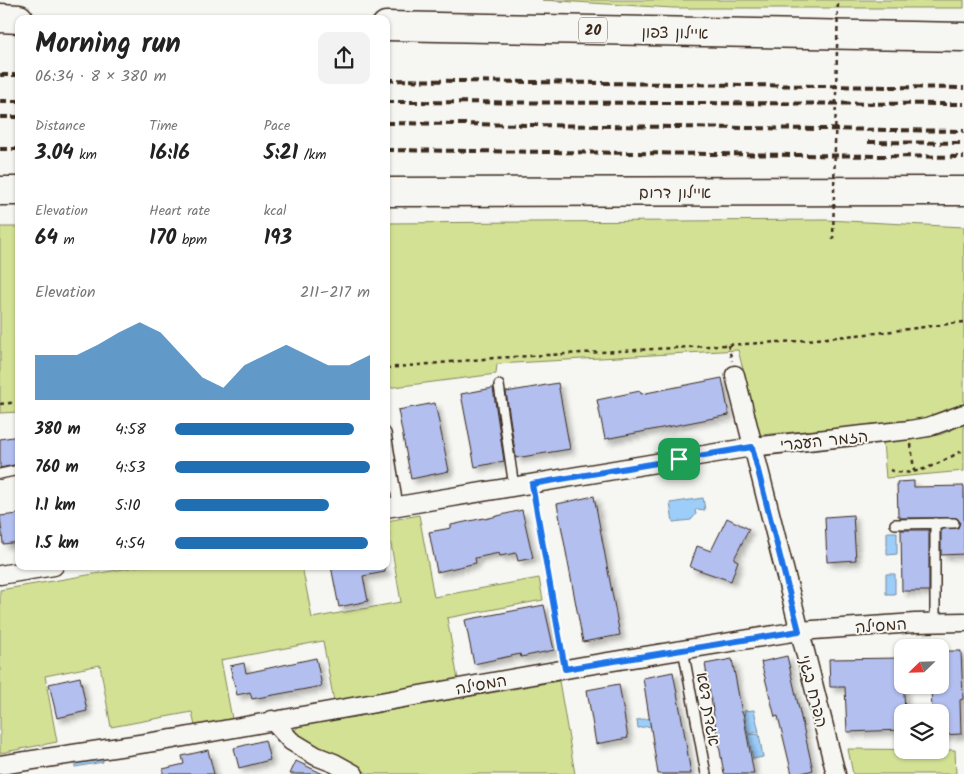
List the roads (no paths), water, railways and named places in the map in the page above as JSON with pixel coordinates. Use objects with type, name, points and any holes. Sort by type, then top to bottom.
[{"type":"highway","points":[[0,19],[15,19]]},
{"type":"highway","name":"איילון צפון","points":[[390,26],[964,37]]},
{"type":"highway","points":[[0,192],[15,192]]},
{"type":"highway","name":"איילון דרום","points":[[390,192],[964,192]]},
{"type":"street","name":"הפרח בגני","points":[[735,375],[836,774]]},
{"type":"street","name":"הזמר העברי","points":[[392,507],[752,447],[910,430],[928,427],[964,414]]},
{"type":"street","points":[[0,575],[30,570]]},
{"type":"street","name":"המסילה","points":[[0,765],[173,739],[565,669],[799,631],[935,622],[964,622]]},
{"type":"street","points":[[272,720],[291,742],[354,774]]},
{"type":"lane","points":[[498,385],[514,487]]},
{"type":"lane","points":[[0,474],[15,471]]},
{"type":"lane","points":[[390,482],[392,507]]},
{"type":"lane","points":[[934,523],[935,622]]},
{"type":"lane","points":[[895,524],[954,523]]},
{"type":"lane","name":"אגדת דשא","points":[[683,649],[706,774]]},
{"type":"water","points":[[703,498],[705,510],[697,509],[695,511],[696,514],[691,520],[673,522],[670,503]]},
{"type":"water","points":[[887,532],[897,532],[897,554],[887,555]]},
{"type":"water","points":[[886,574],[895,574],[895,594],[886,594]]},
{"type":"water","points":[[754,710],[759,732],[748,734],[744,711]]},
{"type":"water","points":[[660,717],[662,724],[638,728],[637,720]]},
{"type":"water","points":[[759,734],[763,757],[753,759],[748,735]]},
{"type":"water","points":[[102,756],[103,762],[75,767],[74,760]]},
{"type":"railway","points":[[0,75],[15,75]]},
{"type":"railway","points":[[390,80],[964,88]]},
{"type":"railway","points":[[0,101],[15,101]]},
{"type":"railway","points":[[390,102],[964,104]]},
{"type":"railway","points":[[0,117],[15,117]]},
{"type":"railway","points":[[390,123],[964,131]]},
{"type":"railway","points":[[868,142],[964,143]]},
{"type":"railway","points":[[0,149],[15,149]]},
{"type":"railway","points":[[390,150],[964,157]]}]
